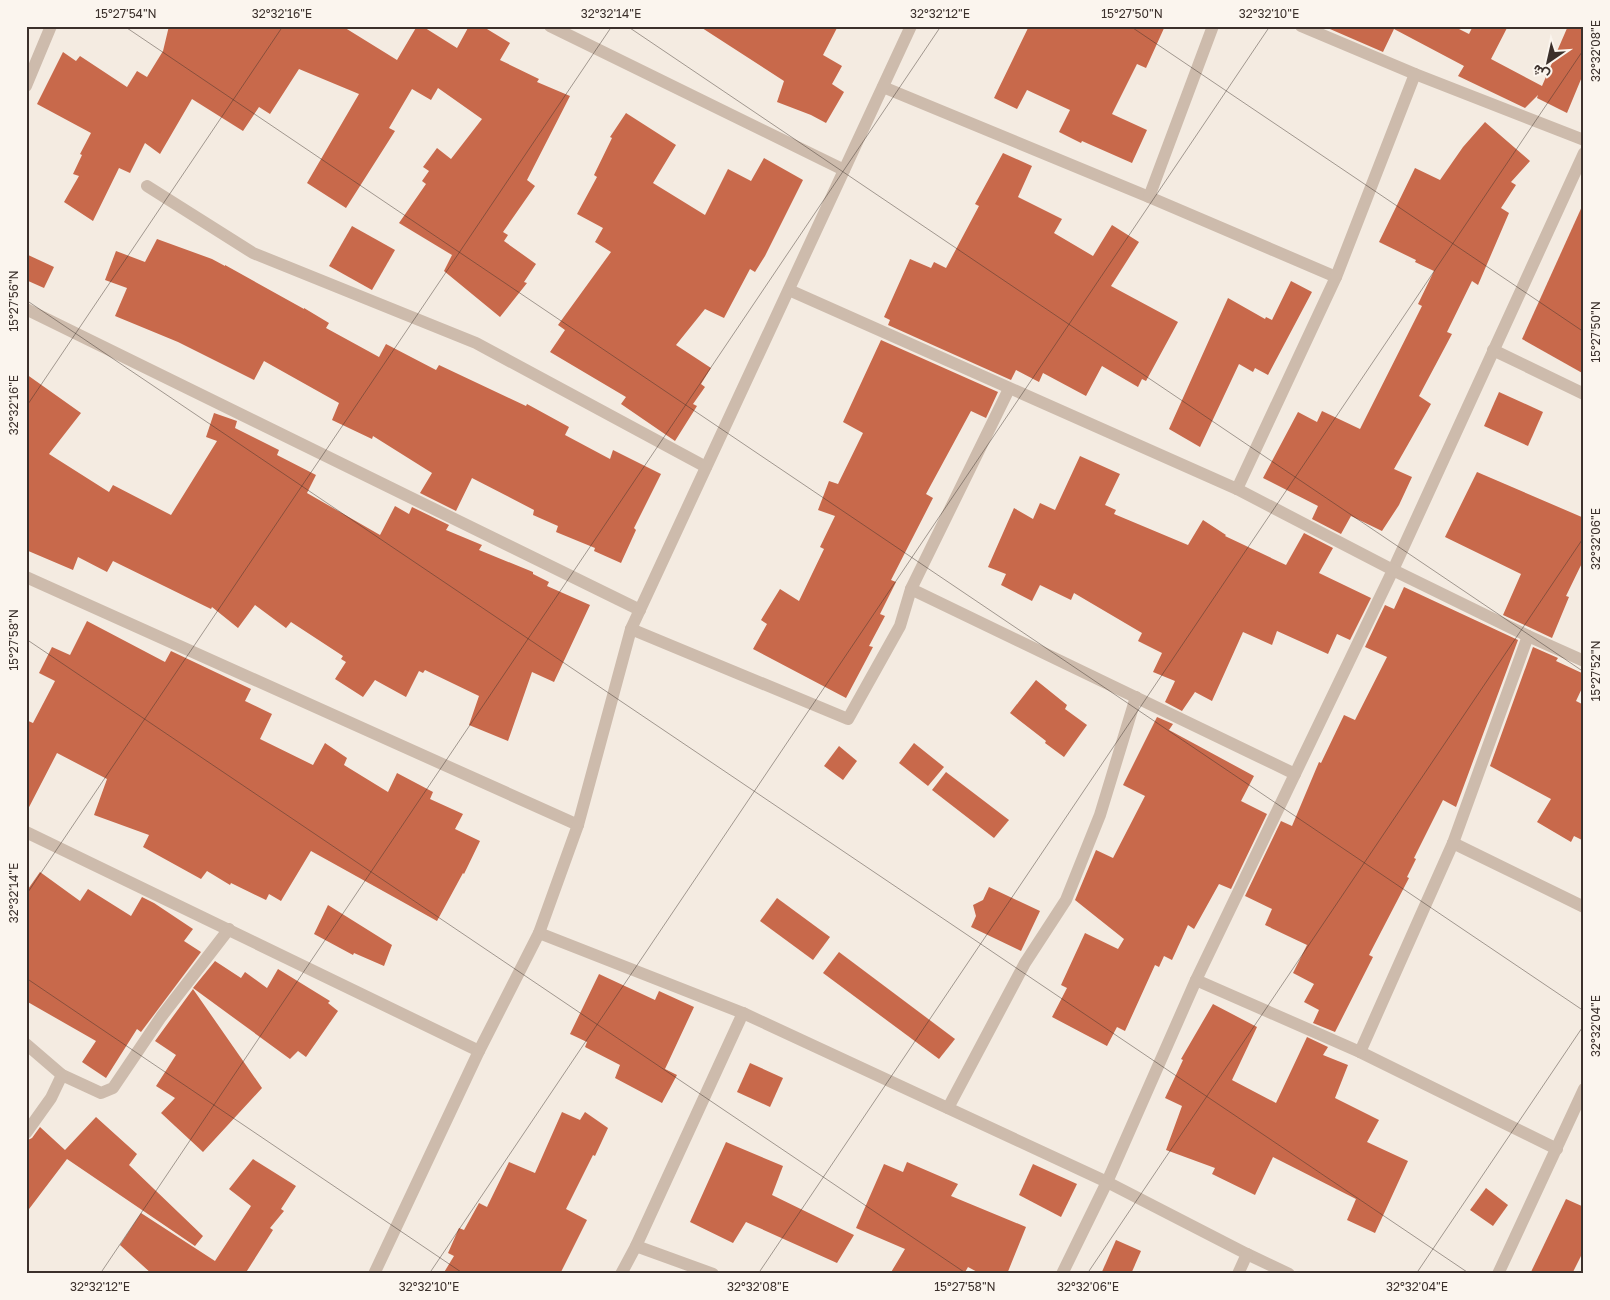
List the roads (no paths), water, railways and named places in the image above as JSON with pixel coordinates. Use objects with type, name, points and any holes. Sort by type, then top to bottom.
[{"type":"street","points":[[26,86],[52,26]]},
{"type":"street","points":[[550,26],[844,170]]},
{"type":"street","points":[[374,1274],[479,1051],[539,933],[578,825],[631,629],[911,26]]},
{"type":"street","points":[[1149,197],[1213,26]]},
{"type":"street","points":[[1302,26],[1415,74],[1584,140]]},
{"type":"street","points":[[1237,489],[1336,277],[1415,74]]},
{"type":"street","points":[[883,87],[1336,277]]},
{"type":"street","points":[[1062,1274],[1107,1182],[1196,980],[1393,570],[1584,153]]},
{"type":"street","points":[[147,186],[252,253],[476,343],[706,467]]},
{"type":"street","points":[[789,290],[1237,489],[1393,570],[1528,636],[1584,661]]},
{"type":"street","points":[[26,309],[640,610]]},
{"type":"street","points":[[1493,350],[1584,394]]},
{"type":"street","points":[[631,629],[848,719],[900,626],[912,589],[1009,388]]},
{"type":"street","points":[[26,577],[578,825]]},
{"type":"street","points":[[912,589],[1295,774]]},
{"type":"street","points":[[1360,1052],[1453,843],[1528,636]]},
{"type":"street","points":[[948,1108],[1025,963],[1066,900],[1100,815],[1136,697]]},
{"type":"street","points":[[26,832],[479,1051]]},
{"type":"street","points":[[1453,843],[1584,907]]},
{"type":"street","points":[[26,1044],[62,1075],[101,1093],[113,1088],[160,1017],[229,929]]},
{"type":"street","points":[[539,933],[743,1013],[1107,1182],[1289,1274]]},
{"type":"street","points":[[1196,980],[1360,1052],[1557,1149]]},
{"type":"street","points":[[621,1274],[636,1246],[743,1013]]},
{"type":"street","points":[[26,1133],[51,1098],[62,1075]]},
{"type":"street","points":[[1498,1274],[1584,1090]]},
{"type":"street","points":[[636,1246],[713,1274]]},
{"type":"street","points":[[1238,1274],[1247,1254]]}]
